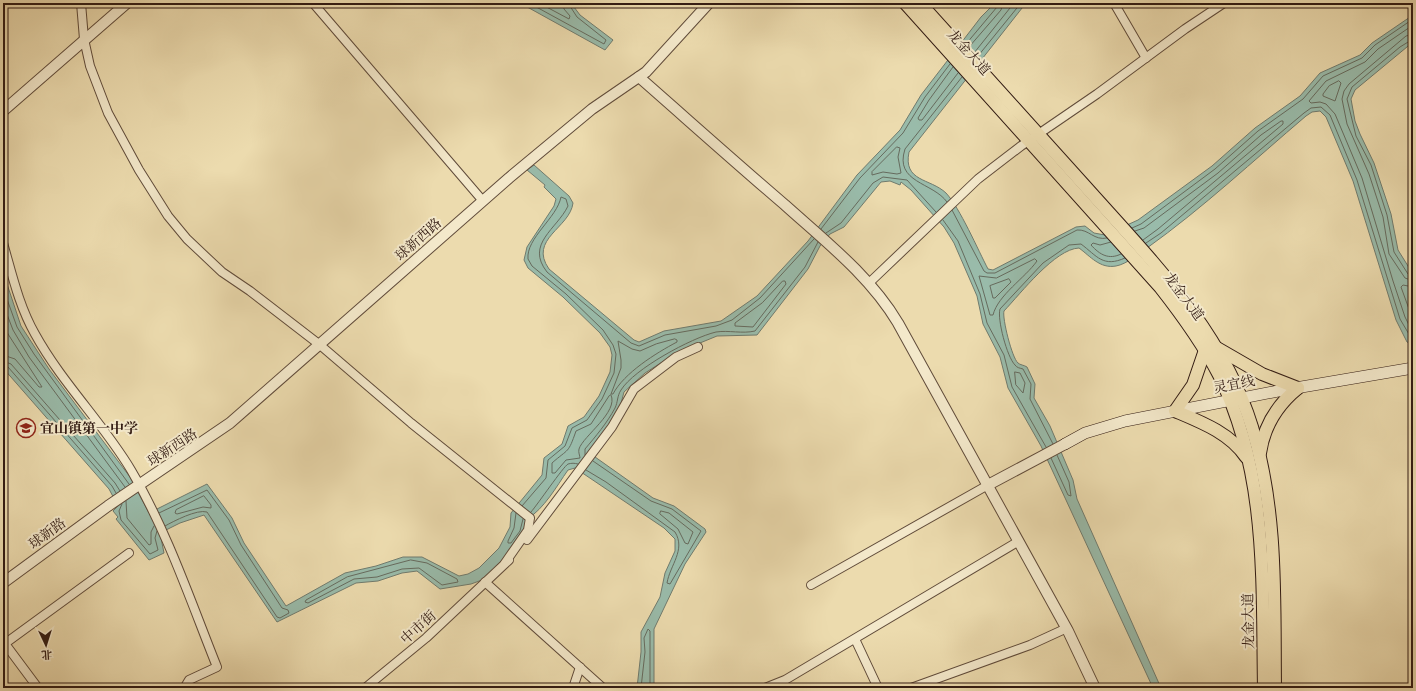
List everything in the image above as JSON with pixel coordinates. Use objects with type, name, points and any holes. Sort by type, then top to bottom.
[{"type":"main road","name":"龙金大道","points":[[905,3],[938,31],[1114,227],[1142,259],[1175,306],[1210,349],[1235,399],[1269,502],[1272,536],[1275,688]]},
{"type":"main road","name":"龙金大道","points":[[920,3],[938,31]]},
{"type":"main road","points":[[1210,349],[1262,374],[1298,388],[1279,406],[1270,421],[1254,458],[1239,448],[1227,437],[1176,411],[1193,385],[1210,349]]},
{"type":"main road","name":"灵宜线","points":[[1065,444],[1085,433],[1099,428],[1176,411],[1235,399],[1413,368]]},
{"type":"main road","name":"龙金大道","points":[[1254,458],[1261,537],[1264,688]]},
{"type":"street","points":[[81,3],[84,40],[94,79],[118,133],[146,182],[177,228],[209,262],[320,345],[411,423],[530,518],[528,530],[505,563]]},
{"type":"street","points":[[3,111],[127,3]]},
{"type":"street","points":[[313,3],[483,201]]},
{"type":"street","name":"球新西路","points":[[108,506],[230,423],[483,201],[592,109],[639,77],[654,63],[709,3]]},
{"type":"street","points":[[1114,3],[1146,58]]},
{"type":"street","points":[[868,283],[978,179],[1185,29],[1224,3]]},
{"type":"street","points":[[639,77],[826,242],[868,283],[884,301],[898,322],[1019,541],[1066,628],[1095,688]]},
{"type":"street","points":[[3,243],[22,308],[34,334],[113,443],[152,510],[163,535],[217,668],[189,680],[186,685],[187,688]]},
{"type":"street","points":[[505,563],[517,553],[612,427],[630,394],[639,385],[676,357],[698,347]]},
{"type":"street","points":[[811,585],[988,485],[1065,444]]},
{"type":"street","name":"球新路","points":[[3,583],[108,506]]},
{"type":"street","points":[[765,688],[785,680],[1019,541]]},
{"type":"street","points":[[38,688],[4,643],[129,553]]},
{"type":"street","name":"中市街","points":[[364,688],[426,638],[505,563]]},
{"type":"street","points":[[485,582],[603,688]]},
{"type":"street","points":[[911,688],[1030,645],[1066,628]]},
{"type":"street","points":[[855,639],[878,688]]},
{"type":"street","points":[[574,688],[580,667]]},
{"type":"water","points":[[520,3],[571,3],[580,15],[613,40],[605,50]]},
{"type":"water","points":[[995,3],[1026,3],[909,152],[908,162],[910,169],[914,174],[940,188],[946,193],[963,219],[988,269],[993,270],[1076,227],[1085,226],[1094,233],[1105,235],[1138,220],[1212,166],[1255,128],[1300,96],[1320,73],[1360,55],[1372,43],[1413,15],[1413,42],[1355,90],[1351,99],[1355,121],[1374,163],[1391,214],[1398,250],[1413,274],[1413,345],[1407,342],[1396,320],[1353,181],[1326,117],[1320,111],[1312,112],[1306,116],[1168,233],[1132,258],[1120,265],[1105,266],[1100,264],[1079,248],[1070,250],[1049,264],[1039,273],[1004,311],[1006,329],[1013,354],[1018,363],[1027,367],[1035,384],[1034,398],[1050,426],[1073,480],[1077,499],[1161,688],[1153,688],[1041,446],[1008,388],[1000,357],[983,324],[977,296],[954,243],[944,227],[911,190],[901,182],[900,185],[890,181],[881,182],[844,227],[830,234],[820,246],[808,269],[757,335],[717,336],[678,352],[645,373],[624,392],[620,407],[605,433],[588,452],[653,498],[674,506],[705,529],[706,532],[685,564],[654,629],[654,688],[637,688],[641,652],[641,632],[660,597],[665,573],[675,551],[675,539],[664,528],[575,468],[568,470],[539,510],[526,520],[524,533],[506,556],[482,580],[471,584],[440,589],[417,571],[402,573],[378,581],[356,583],[277,622],[204,515],[180,523],[160,533],[164,553],[149,560],[116,519],[118,517],[113,511],[118,506],[109,489],[3,368],[3,272],[21,326],[49,369],[130,477],[149,513],[207,484],[232,518],[244,543],[286,606],[345,573],[376,566],[403,557],[422,557],[459,576],[468,574],[479,568],[499,548],[510,527],[511,513],[542,475],[544,458],[562,444],[568,426],[584,417],[599,396],[610,372],[612,355],[610,347],[600,333],[563,297],[528,268],[524,260],[527,247],[554,206],[556,199],[544,187],[545,185],[527,170],[534,165],[569,196],[573,203],[565,220],[552,234],[543,250],[544,259],[549,269],[634,340],[639,342],[664,331],[721,321],[757,296],[808,241],[857,175],[900,130],[921,95],[981,17]]},
{"type":"place","name":"宜山镇第一中学","points":[[26,428]]}]
